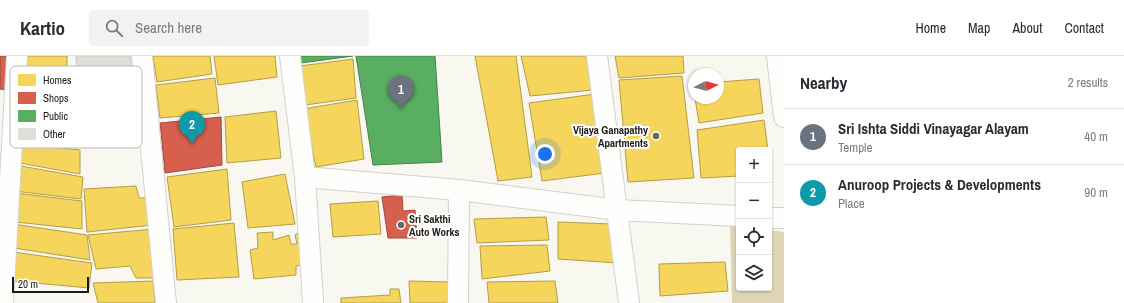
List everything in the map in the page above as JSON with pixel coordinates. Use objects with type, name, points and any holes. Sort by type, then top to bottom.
[{"type":"street","points":[[17,66],[18,56]]},
{"type":"street","points":[[142,56],[166,303]]},
{"type":"street","points":[[290,56],[305,177],[313,303]]},
{"type":"street","points":[[597,56],[629,303]]},
{"type":"street","points":[[777,56],[784,117]]},
{"type":"street","points":[[3,303],[4,198],[10,137]]},
{"type":"street","points":[[305,177],[460,190],[618,210],[736,216]]},
{"type":"street","points":[[458,303],[460,190]]},
{"type":"street","points":[[772,218],[784,218]]},
{"type":"shaded area","points":[[730,225],[736,226],[736,291],[772,291],[772,230],[784,232],[784,303],[732,303]]},
{"type":"building: Homes","points":[[22,56],[67,56],[67,66],[21,66]]},
{"type":"building: Homes","points":[[153,56],[210,56],[212,74],[157,82]]},
{"type":"building: Homes","points":[[214,56],[275,56],[277,77],[218,85]]},
{"type":"building: Homes","points":[[475,56],[516,56],[532,177],[498,181]]},
{"type":"building: Homes","points":[[521,56],[591,56],[593,90],[530,96]]},
{"type":"building: Homes","points":[[615,56],[683,56],[684,73],[619,78]]},
{"type":"building: Homes","points":[[353,59],[356,98],[305,105],[300,66]]},
{"type":"building: Homes","name":"Vijaya Ganapathy Apartments","points":[[682,76],[694,178],[628,182],[619,80]]},
{"type":"building: Homes","points":[[215,78],[219,113],[160,118],[156,85]]},
{"type":"building: Homes","points":[[759,79],[763,113],[699,123],[696,104],[724,104],[724,82]]},
{"type":"building: Homes","points":[[595,94],[605,173],[542,181],[529,103]]},
{"type":"building: Homes","points":[[357,100],[364,159],[316,167],[303,109]]},
{"type":"building: Homes","points":[[276,111],[281,158],[227,163],[225,117]]},
{"type":"building: Homes","points":[[764,120],[768,147],[736,147],[736,176],[701,178],[697,130]]},
{"type":"building: Homes","points":[[20,148],[63,148],[80,150],[80,174],[20,163]]},
{"type":"building: Homes","points":[[15,165],[83,177],[81,199],[14,191]]},
{"type":"building: Homes","points":[[227,169],[231,220],[174,227],[167,177]]},
{"type":"building: Homes","points":[[285,174],[295,224],[248,228],[242,182]]},
{"type":"building: Homes","points":[[136,186],[139,198],[150,198],[153,225],[87,232],[84,189]]},
{"type":"building: Homes","points":[[15,193],[82,201],[82,229],[15,222]]},
{"type":"building: Homes","points":[[378,201],[381,234],[333,237],[330,204]]},
{"type":"building: Homes","points":[[546,217],[549,240],[477,243],[474,219]]},
{"type":"building: Homes","points":[[558,222],[613,224],[617,263],[558,259]]},
{"type":"building: Homes","points":[[234,223],[239,277],[177,280],[173,229]]},
{"type":"building: Homes","points":[[13,224],[87,235],[90,260],[14,248]]},
{"type":"building: Homes","points":[[154,229],[159,278],[136,278],[130,266],[96,269],[88,235]]},
{"type":"building: Homes","points":[[273,232],[273,240],[289,235],[291,244],[297,244],[295,235],[299,232],[304,265],[296,266],[296,275],[254,279],[250,250],[258,248],[257,233]]},
{"type":"building: Homes","points":[[547,245],[550,271],[482,279],[480,246]]},
{"type":"building: Homes","points":[[13,252],[92,263],[89,288],[14,281]]},
{"type":"building: Homes","points":[[725,262],[728,291],[660,296],[659,264]]},
{"type":"building: Homes","points":[[153,281],[155,303],[98,303],[93,283]]},
{"type":"building: Homes","points":[[409,281],[450,282],[450,303],[410,303]]},
{"type":"building: Homes","points":[[555,281],[558,303],[489,303],[487,282]]},
{"type":"building: Homes","points":[[390,289],[399,289],[401,303],[341,303],[341,298],[390,295]]},
{"type":"building: Shops","points":[[0,56],[9,56],[8,90],[0,89]]},
{"type":"building: Shops","points":[[221,117],[222,165],[165,173],[160,123]]},
{"type":"building: Shops","name":"Sri Sakthi Auto Works","points":[[402,195],[403,211],[415,210],[417,238],[388,238],[382,197]]},
{"type":"building: Public","points":[[299,56],[353,56],[301,63]]},
{"type":"building: Public","points":[[356,56],[435,56],[442,162],[373,165]]},
{"type":"building: Other","points":[[76,56],[130,56],[131,66],[77,66]]},
{"type":"place","name":"Sri Ishta Siddi Vinayagar Alayam","points":[[401,109]]},
{"type":"place","name":"Vijaya Ganapathy Apartments","points":[[656,136]]},
{"type":"place","name":"Anuroop Projects & Developments","points":[[192,144]]},
{"type":"place","name":"Sri Sakthi Auto Works","points":[[401,225]]}]
